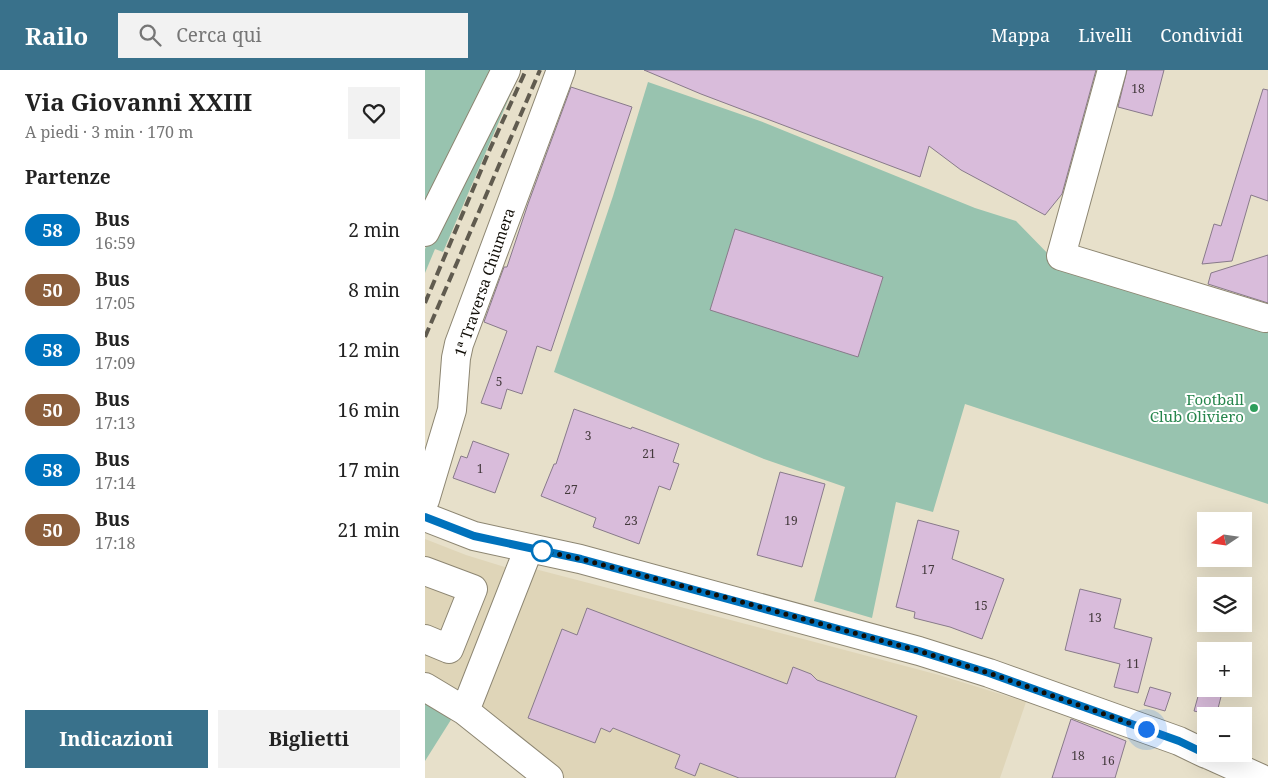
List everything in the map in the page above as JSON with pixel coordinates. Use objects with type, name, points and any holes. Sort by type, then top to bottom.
[{"type":"street","points":[[425,232],[506,70]]},
{"type":"street","name":"1ª Traversa Chiumera","points":[[425,500],[452,410],[456,358],[459,344],[561,70]]},
{"type":"street","points":[[1112,70],[1061,256],[1265,318]]},
{"type":"street","points":[[425,517],[474,536],[581,559],[919,651],[1006,679],[1179,741],[1197,749]]},
{"type":"street","points":[[465,711],[529,548]]},
{"type":"street","points":[[425,570],[473,589],[449,649],[425,639]]},
{"type":"street","points":[[425,688],[465,711],[549,778]]},
{"type":"street","points":[[1225,762],[1260,778]]},
{"type":"shaded area","points":[[425,539],[466,555],[508,568],[535,569],[939,675],[1026,702],[1000,778],[537,778],[425,697]]},
{"type":"green space","points":[[425,70],[499,70],[425,217]]},
{"type":"green space","points":[[514,70],[521,70],[443,252],[435,249],[425,273],[425,249]]},
{"type":"green space","points":[[648,82],[760,121],[975,208],[1016,221],[1056,262],[1268,322],[1268,504],[965,404],[933,512],[896,502],[872,618],[814,601],[845,487],[764,459],[554,372],[613,196]]},
{"type":"green space","points":[[425,697],[454,715],[425,761]]},
{"type":"building","points":[[644,70],[1096,70],[1062,194],[1045,215],[961,170],[929,146],[920,177],[701,94]]},
{"type":"building","points":[[1127,70],[1164,70],[1152,116],[1118,107]]},
{"type":"building","points":[[571,87],[632,107],[551,351],[537,346],[522,394],[507,389],[501,409],[481,403],[507,331],[484,322],[504,267],[507,267]]},
{"type":"building","points":[[1263,89],[1268,90],[1268,201],[1251,195],[1232,261],[1202,264],[1214,224],[1221,226]]},
{"type":"building","points":[[735,229],[883,277],[858,357],[710,310]]},
{"type":"building","points":[[1268,255],[1268,303],[1208,284],[1211,273]]},
{"type":"building","points":[[574,409],[679,444],[673,462],[679,464],[670,490],[659,486],[639,544],[593,527],[596,518],[541,496],[554,464],[556,464]]},
{"type":"building","points":[[473,441],[509,454],[495,493],[453,478],[461,456],[467,458]]},
{"type":"building","points":[[780,472],[825,484],[802,567],[757,555]]},
{"type":"building","points":[[918,520],[959,531],[952,559],[1004,579],[982,639],[950,627],[914,618],[915,612],[896,607]]},
{"type":"building","points":[[1080,589],[1121,599],[1114,628],[1152,638],[1138,693],[1114,687],[1120,664],[1065,650]]},
{"type":"building","points":[[587,608],[787,684],[793,667],[811,674],[817,680],[917,716],[895,778],[739,778],[700,763],[695,776],[675,768],[680,755],[613,728],[610,732],[601,728],[595,743],[528,718],[562,629],[577,635]]},
{"type":"building","points":[[1150,687],[1171,693],[1165,711],[1144,705]]},
{"type":"building","points":[[1198,697],[1221,697],[1218,707],[1197,707],[1197,712],[1194,711]]},
{"type":"building","points":[[1071,719],[1126,741],[1115,778],[1052,778]]},
{"type":"railway","points":[[425,303],[490,149],[526,70]]},
{"type":"railway","points":[[425,337],[540,70]]},
{"type":"bus line","name":"58","points":[[425,517],[474,536],[581,559],[919,651],[989,673],[1179,741],[1197,750]]},
{"type":"place","name":"Football Club Oliviero","points":[[1254,408]]},
{"type":"route","points":[[542,551],[581,559],[919,651],[989,673],[1146,729]]}]
